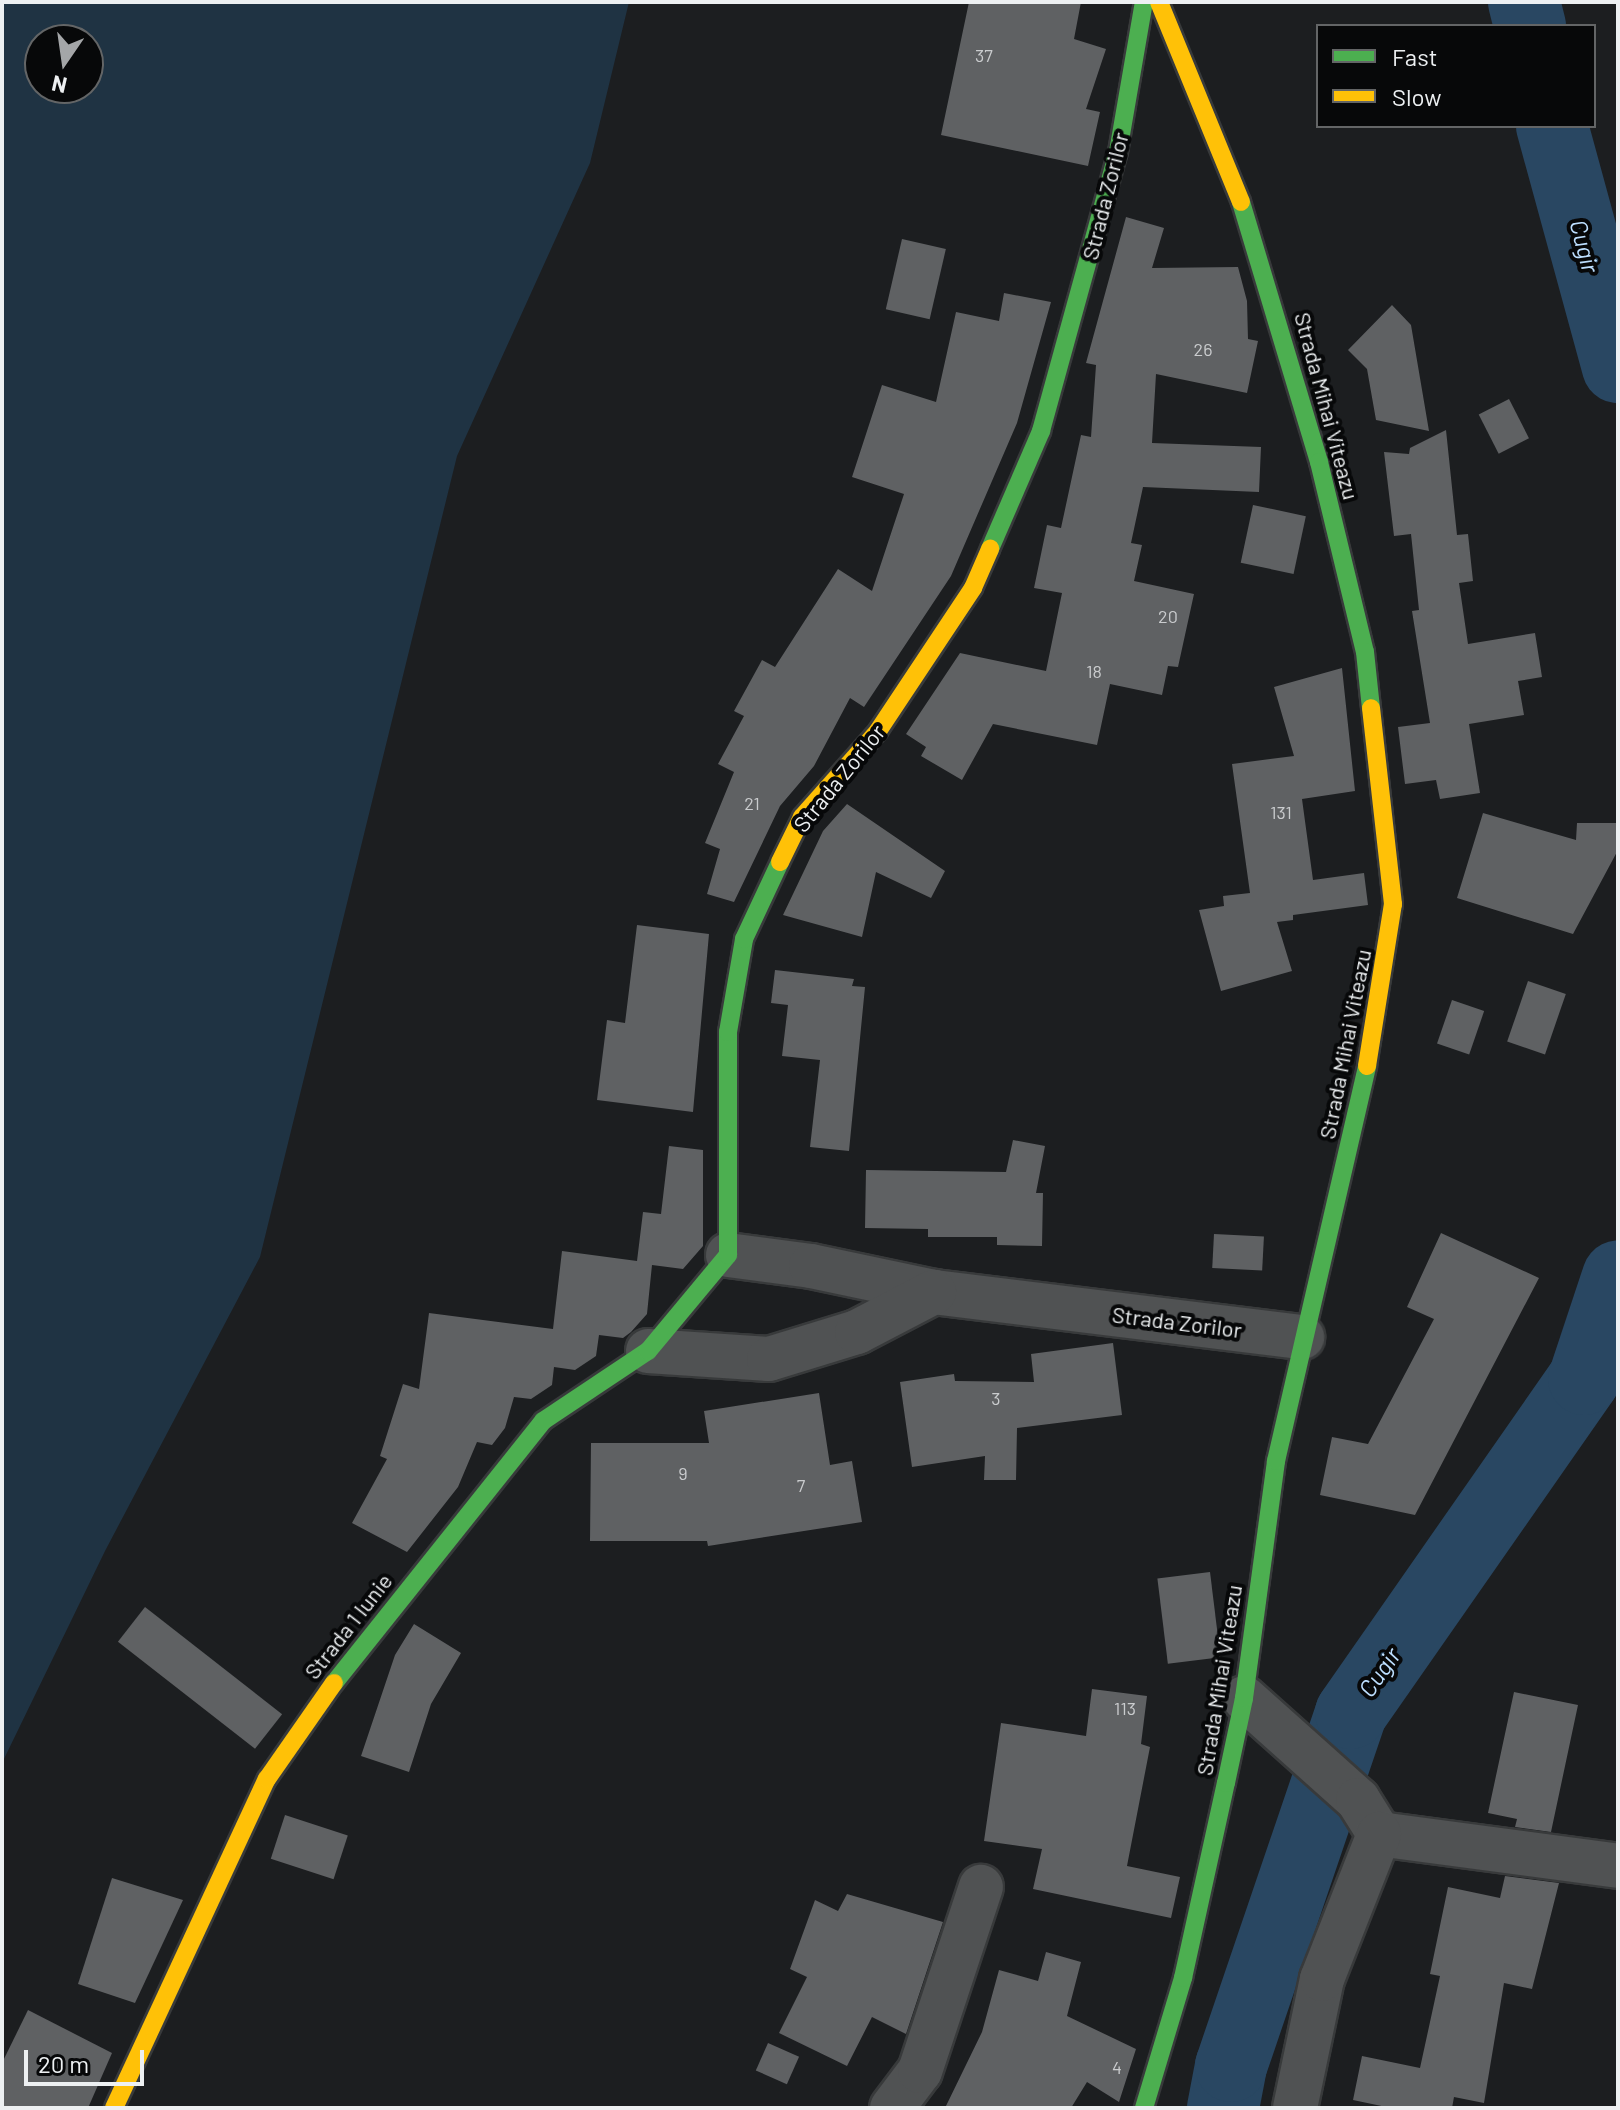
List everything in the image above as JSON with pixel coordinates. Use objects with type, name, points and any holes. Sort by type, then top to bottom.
[{"type":"street","name":"Strada Zorilor","points":[[1144,2],[1118,152],[1041,431],[973,588],[878,731],[802,817],[744,939],[728,1032],[728,1255],[934,1292],[1302,1337]]},
{"type":"street","name":"Strada Mihai Viteazu","points":[[1144,2108],[1258,1710],[1276,1461],[1302,1337],[1363,1091],[1385,976],[1393,904],[1389,833],[1365,652],[1319,462],[1256,239],[1159,2]]},
{"type":"street","name":"Strada 1 Iunie","points":[[114,2108],[267,1779],[322,1698],[543,1421],[648,1351],[728,1255]]},
{"type":"street","points":[[648,1351],[769,1359],[857,1332],[934,1292]]},
{"type":"street","points":[[1258,1710],[1368,1817],[1618,1866]]},
{"type":"street","points":[[1295,2108],[1322,1979],[1368,1817]]},
{"type":"street","points":[[892,2108],[920,2071],[981,1887]]},
{"type":"shaded area","points":[[2,2],[629,2],[590,163],[457,456],[260,1257],[105,1551],[2,1763]]},
{"type":"building","points":[[969,2],[1081,2],[1074,39],[1106,49],[1086,109],[1100,112],[1088,166],[941,135]]},
{"type":"building","points":[[1126,217],[1164,228],[1152,268],[1238,267],[1247,301],[1248,339],[1258,341],[1247,393],[1156,374],[1152,443],[1261,447],[1259,492],[1143,487],[1131,543],[1142,545],[1134,581],[1194,594],[1178,667],[1168,666],[1162,695],[1110,684],[1097,745],[993,724],[962,780],[921,756],[926,747],[906,734],[960,653],[1046,671],[1062,593],[1034,588],[1047,525],[1061,528],[1081,435],[1091,437],[1096,365],[1086,363]]},
{"type":"building","points":[[902,239],[946,249],[930,319],[886,309]]},
{"type":"building","points":[[1004,293],[1051,302],[1017,423],[951,576],[864,707],[850,698],[814,766],[780,806],[734,902],[707,894],[720,849],[705,843],[734,772],[718,764],[744,716],[734,711],[762,660],[775,667],[838,569],[872,591],[904,494],[852,477],[882,385],[936,402],[956,312],[999,321]]},
{"type":"building","points":[[1392,305],[1411,325],[1429,431],[1376,420],[1367,369],[1348,350]]},
{"type":"building","points":[[1509,399],[1529,438],[1499,454],[1479,414]]},
{"type":"building","points":[[1446,430],[1457,535],[1468,534],[1473,581],[1459,583],[1468,644],[1535,633],[1542,677],[1518,681],[1524,715],[1469,724],[1480,793],[1440,799],[1436,780],[1405,784],[1398,727],[1430,723],[1412,611],[1419,610],[1411,534],[1394,536],[1384,452],[1409,454],[1410,448]]},
{"type":"building","points":[[1253,505],[1306,516],[1294,574],[1241,563]]},
{"type":"building","points":[[1342,668],[1355,791],[1302,799],[1313,880],[1364,873],[1368,905],[1293,915],[1293,920],[1277,922],[1292,971],[1221,991],[1199,910],[1224,906],[1223,896],[1250,893],[1232,764],[1294,756],[1274,687]]},
{"type":"building","points":[[847,804],[945,871],[931,898],[876,872],[862,937],[783,915],[823,831]]},
{"type":"building","points":[[1483,813],[1576,840],[1577,823],[1618,823],[1618,850],[1573,934],[1457,898]]},
{"type":"building","points":[[637,925],[709,934],[693,1112],[597,1100],[607,1020],[625,1023]]},
{"type":"building","points":[[775,970],[854,979],[852,986],[865,987],[849,1151],[810,1147],[820,1060],[782,1056],[788,1005],[771,1003]]},
{"type":"building","points":[[1528,981],[1566,994],[1545,1055],[1507,1042]]},
{"type":"building","points":[[1452,1000],[1484,1011],[1469,1055],[1437,1043]]},
{"type":"building","points":[[1013,1140],[1045,1146],[1036,1193],[1043,1193],[1042,1246],[997,1245],[997,1237],[928,1237],[928,1229],[865,1228],[866,1170],[1006,1172]]},
{"type":"building","points":[[669,1146],[703,1150],[703,1246],[683,1269],[652,1265],[647,1314],[623,1338],[599,1335],[596,1356],[575,1370],[554,1367],[552,1385],[531,1399],[514,1397],[505,1428],[492,1445],[477,1442],[458,1487],[407,1552],[352,1523],[387,1459],[380,1456],[403,1384],[419,1389],[429,1313],[553,1329],[562,1251],[637,1261],[643,1212],[661,1214]]},
{"type":"building","points":[[1441,1233],[1539,1278],[1415,1515],[1320,1495],[1332,1437],[1368,1444],[1434,1319],[1407,1307]]},
{"type":"building","points":[[1214,1234],[1264,1237],[1262,1271],[1212,1268]]},
{"type":"building","points":[[1113,1343],[1122,1415],[1017,1428],[1016,1480],[984,1480],[985,1456],[912,1467],[900,1382],[954,1374],[955,1381],[1034,1382],[1031,1354]]},
{"type":"building","points":[[819,1393],[830,1465],[852,1461],[862,1522],[708,1546],[707,1541],[590,1541],[591,1443],[709,1443],[704,1411]]},
{"type":"building","points":[[1210,1572],[1220,1657],[1168,1664],[1157,1578]]},
{"type":"building","points":[[145,1607],[282,1714],[255,1749],[118,1642]]},
{"type":"building","points":[[414,1624],[461,1653],[431,1704],[409,1772],[361,1756],[395,1655]]},
{"type":"building","points":[[1092,1689],[1147,1696],[1141,1744],[1150,1747],[1127,1866],[1180,1877],[1171,1918],[1033,1889],[1042,1849],[984,1841],[1001,1723],[1086,1736]]},
{"type":"building","points":[[1514,1692],[1578,1705],[1551,1832],[1515,1827],[1517,1819],[1488,1813]]},
{"type":"building","points":[[285,1815],[348,1835],[334,1879],[271,1859]]},
{"type":"building","points":[[1505,1876],[1559,1883],[1532,1989],[1504,1983],[1484,2103],[1454,2097],[1452,2108],[1391,2108],[1353,2100],[1362,2056],[1420,2068],[1440,1976],[1430,1974],[1448,1887],[1500,1898]]},
{"type":"building","points":[[112,1878],[183,1900],[135,2003],[78,1984]]},
{"type":"building","points":[[847,1894],[943,1922],[906,2034],[872,2017],[847,2066],[779,2033],[807,1977],[790,1969],[815,1900],[838,1911]]},
{"type":"building","points":[[1046,1952],[1081,1962],[1067,2016],[1136,2049],[1119,2102],[1087,2082],[1071,2108],[945,2108],[982,2032],[999,1970],[1038,1981]]},
{"type":"building","points":[[28,2010],[112,2053],[88,2108],[2,2108],[2,2063]]},
{"type":"building","points":[[768,2043],[799,2057],[787,2084],[756,2070]]},
{"type":"waterway","name":"Cugir","points":[[1524,2],[1530,24]]},
{"type":"waterway","name":"Cugir","points":[[1553,128],[1618,367]]},
{"type":"waterway","name":"Cugir","points":[[1223,2108],[1231,2066],[1351,1713],[1584,1379],[1618,1277]]},
{"type":"traffic: fast","points":[[990,549],[1041,431],[1118,152],[1144,2]]},
{"type":"traffic: fast","points":[[1241,202],[1319,462],[1365,652],[1371,708]]},
{"type":"traffic: fast","points":[[334,1683],[543,1421],[648,1351],[728,1255],[728,1032],[744,939],[780,862]]},
{"type":"traffic: fast","points":[[1144,2108],[1183,1978],[1226,1783],[1244,1698],[1276,1461],[1367,1066]]},
{"type":"traffic: slow","points":[[1159,2],[1241,202]]},
{"type":"traffic: slow","points":[[780,862],[802,817],[878,731],[973,588],[990,549]]},
{"type":"traffic: slow","points":[[1367,1066],[1393,904],[1371,708]]},
{"type":"traffic: slow","points":[[114,2108],[267,1779],[334,1683]]}]
